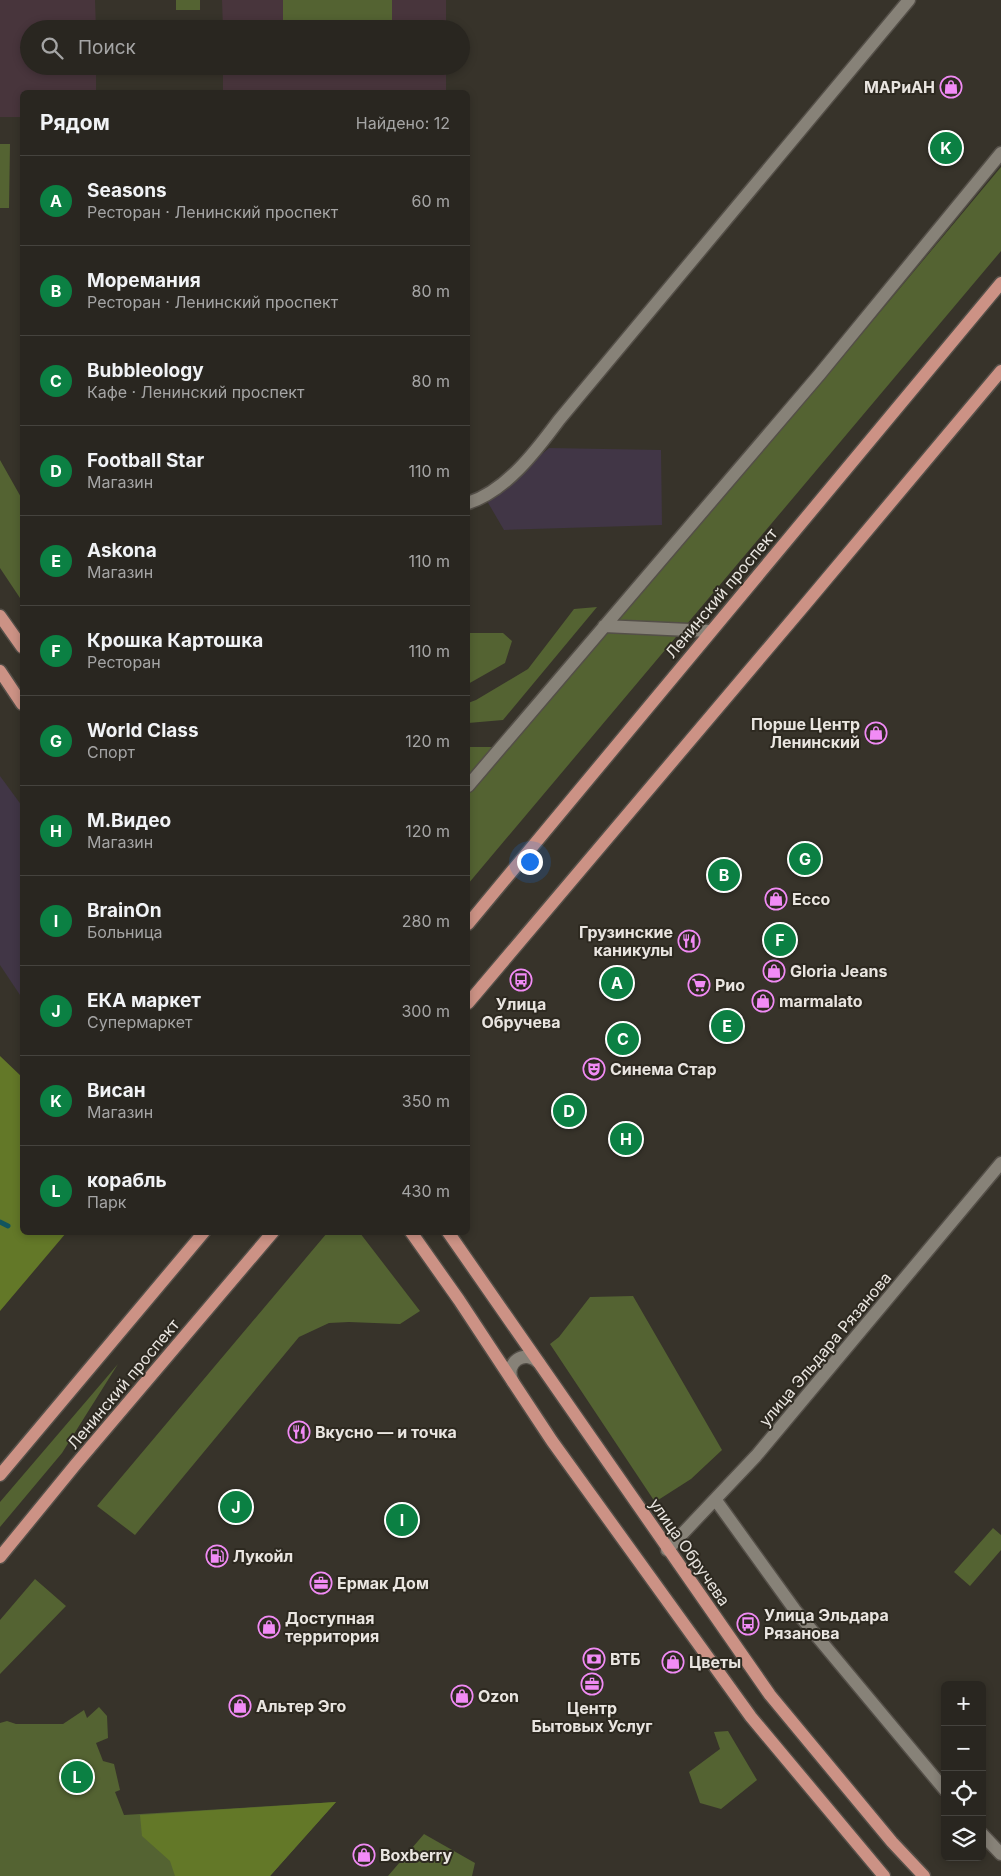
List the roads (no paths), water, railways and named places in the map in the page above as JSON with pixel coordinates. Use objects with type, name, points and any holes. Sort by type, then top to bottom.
[{"type":"main road","name":"Ленинский проспект","points":[[470,922],[1001,283]]},
{"type":"main road","points":[[470,1001],[1001,371]]},
{"type":"main road","points":[[0,616],[20,644]]},
{"type":"main road","points":[[0,671],[20,701]]},
{"type":"main road","points":[[0,1475],[201,1235]]},
{"type":"main road","name":"Ленинский проспект","points":[[0,1557],[76,1464],[270,1235]]},
{"type":"main road","points":[[413,1235],[558,1449],[751,1717],[884,1876]]},
{"type":"main road","name":"улица Обручева","points":[[450,1235],[667,1550],[770,1695],[892,1842],[924,1876]]},
{"type":"street","points":[[470,502],[480,499],[518,470],[541,444],[910,0]]},
{"type":"street","points":[[470,784],[819,375],[1001,153]]},
{"type":"street","points":[[604,626],[710,632]]},
{"type":"street","name":"улица Эльдара Рязанова","points":[[667,1550],[756,1456],[1001,1164]]},
{"type":"street","points":[[513,1382],[510,1371],[516,1359],[527,1356],[539,1363]]},
{"type":"street","points":[[715,1499],[795,1610],[941,1785]]},
{"type":"street","points":[[986,1838],[1001,1854]]},
{"type":"waterway","points":[[0,1222],[8,1226]]},
{"type":"place","name":"МАРиАН","points":[[951,87]]},
{"type":"place","name":"Висан","points":[[946,148]]},
{"type":"place","name":"Порше Центр Ленинский","points":[[876,733]]},
{"type":"place","name":"World Class","points":[[805,859]]},
{"type":"place","name":"Моремания","points":[[724,875]]},
{"type":"place","name":"Ecco","points":[[776,899]]},
{"type":"place","name":"Крошка Картошка","points":[[780,940]]},
{"type":"place","name":"Грузинские каникулы","points":[[689,941]]},
{"type":"place","name":"Gloria Jeans","points":[[774,971]]},
{"type":"place","name":"Улица Обручева","points":[[521,980]]},
{"type":"place","name":"Seasons","points":[[617,983]]},
{"type":"place","name":"Рио","points":[[699,985]]},
{"type":"place","name":"marmalato","points":[[763,1001]]},
{"type":"place","name":"Askona","points":[[727,1026]]},
{"type":"place","name":"Bubbleology","points":[[623,1039]]},
{"type":"place","name":"Синема Стар","points":[[594,1069]]},
{"type":"place","name":"Football Star","points":[[569,1111]]},
{"type":"place","name":"М.Видео","points":[[626,1139]]},
{"type":"place","name":"Вкусно — и точка","points":[[299,1432]]},
{"type":"place","name":"ЕКА маркет","points":[[236,1507]]},
{"type":"place","name":"BrainOn","points":[[402,1520]]},
{"type":"place","name":"Лукойл","points":[[217,1556]]},
{"type":"place","name":"Ермак Дом","points":[[321,1583]]},
{"type":"place","name":"Улица Эльдара Рязанова","points":[[748,1624]]},
{"type":"place","name":"Доступная территория","points":[[269,1627]]},
{"type":"place","name":"ВТБ","points":[[594,1659]]},
{"type":"place","name":"Цветы","points":[[673,1662]]},
{"type":"place","name":"Центр Бытовых Услуг","points":[[592,1684]]},
{"type":"place","name":"Ozon","points":[[462,1696]]},
{"type":"place","name":"Альтер Эго","points":[[240,1706]]},
{"type":"place","name":"корабль","points":[[77,1777]]},
{"type":"place","name":"Boxberry","points":[[364,1855]]}]
